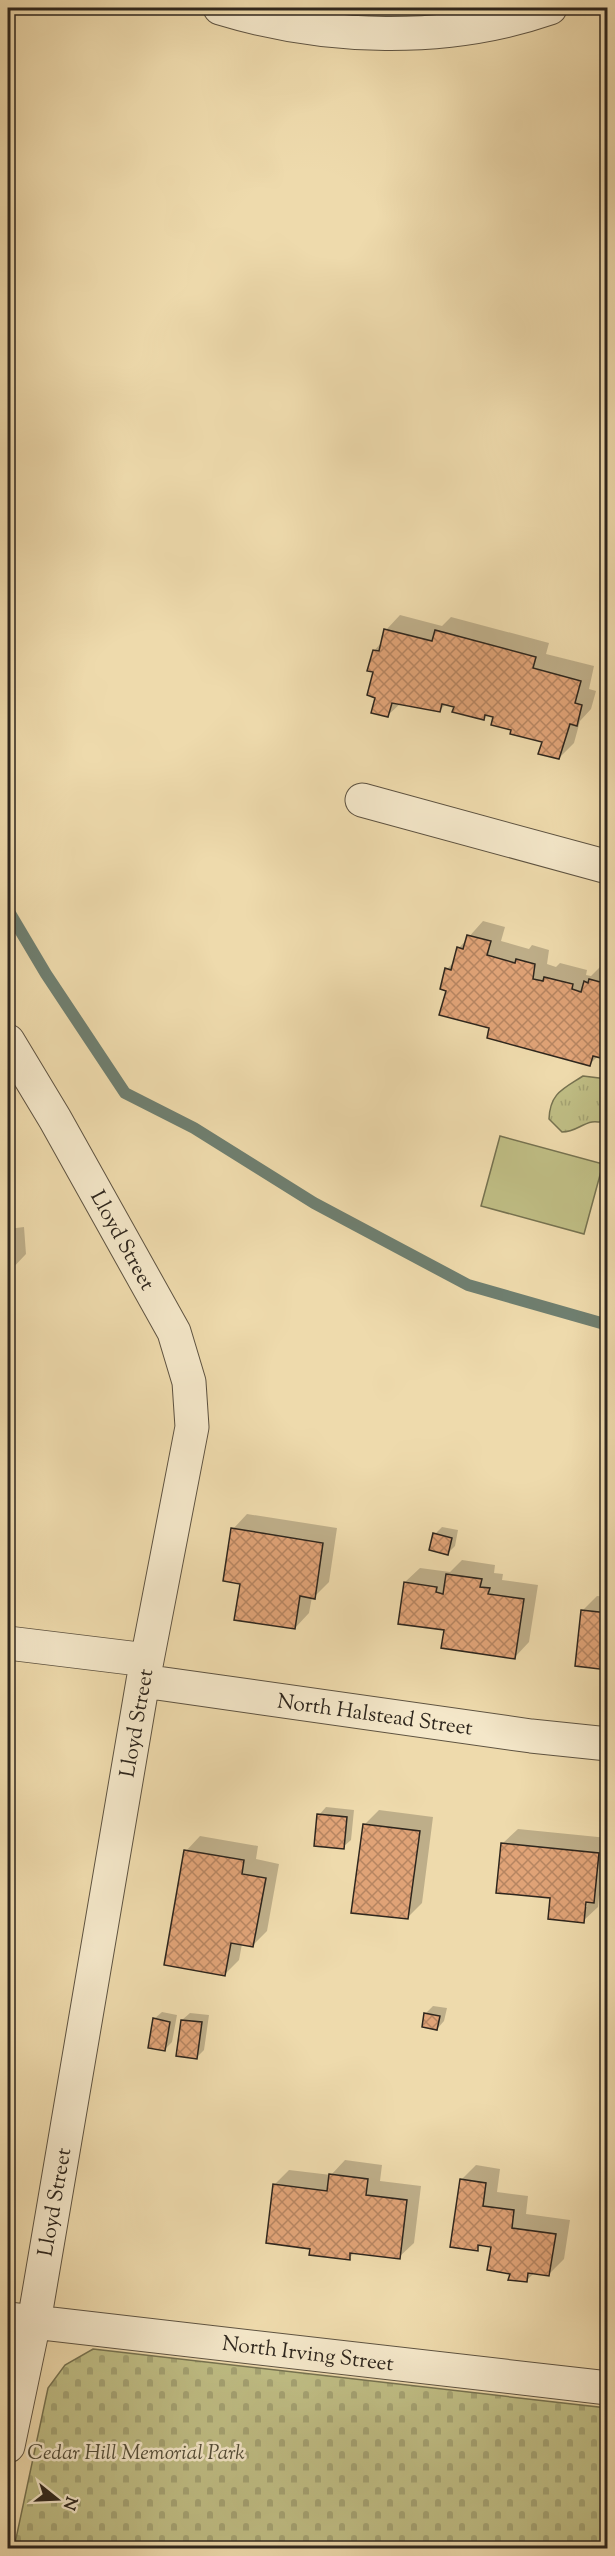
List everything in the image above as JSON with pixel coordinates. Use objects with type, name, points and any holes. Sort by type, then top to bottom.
[{"type":"street","points":[[220,8],[307,26],[394,34],[475,26],[504,21],[550,8]]},
{"type":"street","points":[[362,800],[608,867]]},
{"type":"street","name":"Lloyd Street","points":[[8,1041],[55,1119],[174,1332],[189,1382],[192,1427],[21,2320],[8,2446]]},
{"type":"street","name":"North Halstead Street","points":[[8,1643],[145,1671],[531,1736],[608,1744]]},
{"type":"street","name":"North Irving Street","points":[[21,2320],[608,2388]]},
{"type":"green space","points":[[583,1076],[607,1079],[607,1120],[588,1123],[571,1131],[562,1132],[549,1119],[552,1103],[559,1093]]},
{"type":"green space","points":[[500,1136],[603,1164],[584,1234],[481,1206]]},
{"type":"green space","name":"Cedar Hill Memorial Park","points":[[93,2349],[607,2408],[607,2548],[14,2548],[48,2388],[65,2365]]},
{"type":"building","points":[[384,629],[432,641],[435,630],[536,657],[533,668],[581,681],[575,703],[582,705],[577,726],[570,724],[559,759],[538,754],[542,742],[510,734],[511,730],[491,725],[493,717],[485,715],[484,720],[452,712],[454,707],[442,704],[440,712],[392,703],[388,717],[371,713],[375,698],[367,695],[373,672],[367,671],[373,650],[379,651]]},
{"type":"building","points":[[467,935],[491,941],[487,955],[515,963],[516,959],[535,964],[533,979],[543,981],[544,977],[573,984],[572,989],[581,992],[584,981],[588,983],[589,979],[608,984],[608,1060],[593,1056],[590,1066],[487,1038],[489,1028],[439,1015],[446,991],[440,989],[445,968],[451,970],[457,947],[463,949]]},
{"type":"building","points":[[231,1528],[323,1543],[315,1599],[300,1596],[295,1629],[234,1620],[240,1584],[223,1581]]},
{"type":"building","points":[[433,1533],[452,1538],[448,1555],[429,1550]]},
{"type":"building","points":[[446,1574],[482,1579],[480,1587],[490,1588],[488,1594],[524,1599],[515,1659],[441,1648],[444,1630],[398,1624],[404,1582],[437,1587],[436,1592],[443,1594]]},
{"type":"building","points":[[581,1610],[608,1613],[608,1670],[575,1666]]},
{"type":"building","points":[[317,1814],[347,1817],[344,1849],[314,1846]]},
{"type":"building","points":[[363,1824],[420,1831],[408,1919],[351,1913]]},
{"type":"building","points":[[501,1843],[599,1853],[594,1903],[586,1902],[584,1923],[548,1919],[550,1898],[496,1893]]},
{"type":"building","points":[[184,1850],[244,1860],[242,1874],[266,1878],[253,1947],[231,1943],[225,1976],[164,1965]]},
{"type":"building","points":[[424,2013],[440,2016],[437,2030],[422,2027]]},
{"type":"building","points":[[153,2018],[170,2022],[165,2051],[148,2048]]},
{"type":"building","points":[[181,2020],[202,2022],[197,2059],[176,2056]]},
{"type":"building","points":[[329,2174],[368,2179],[366,2195],[407,2200],[400,2259],[350,2253],[350,2260],[309,2255],[310,2249],[266,2243],[273,2184],[327,2191]]},
{"type":"building","points":[[460,2179],[486,2183],[483,2206],[514,2210],[512,2228],[556,2234],[549,2276],[528,2273],[527,2282],[508,2280],[510,2274],[487,2270],[491,2247],[478,2245],[478,2251],[450,2247]]},
{"type":"waterway","points":[[8,910],[46,974],[125,1093],[194,1128],[314,1203],[468,1285],[608,1325]]}]
